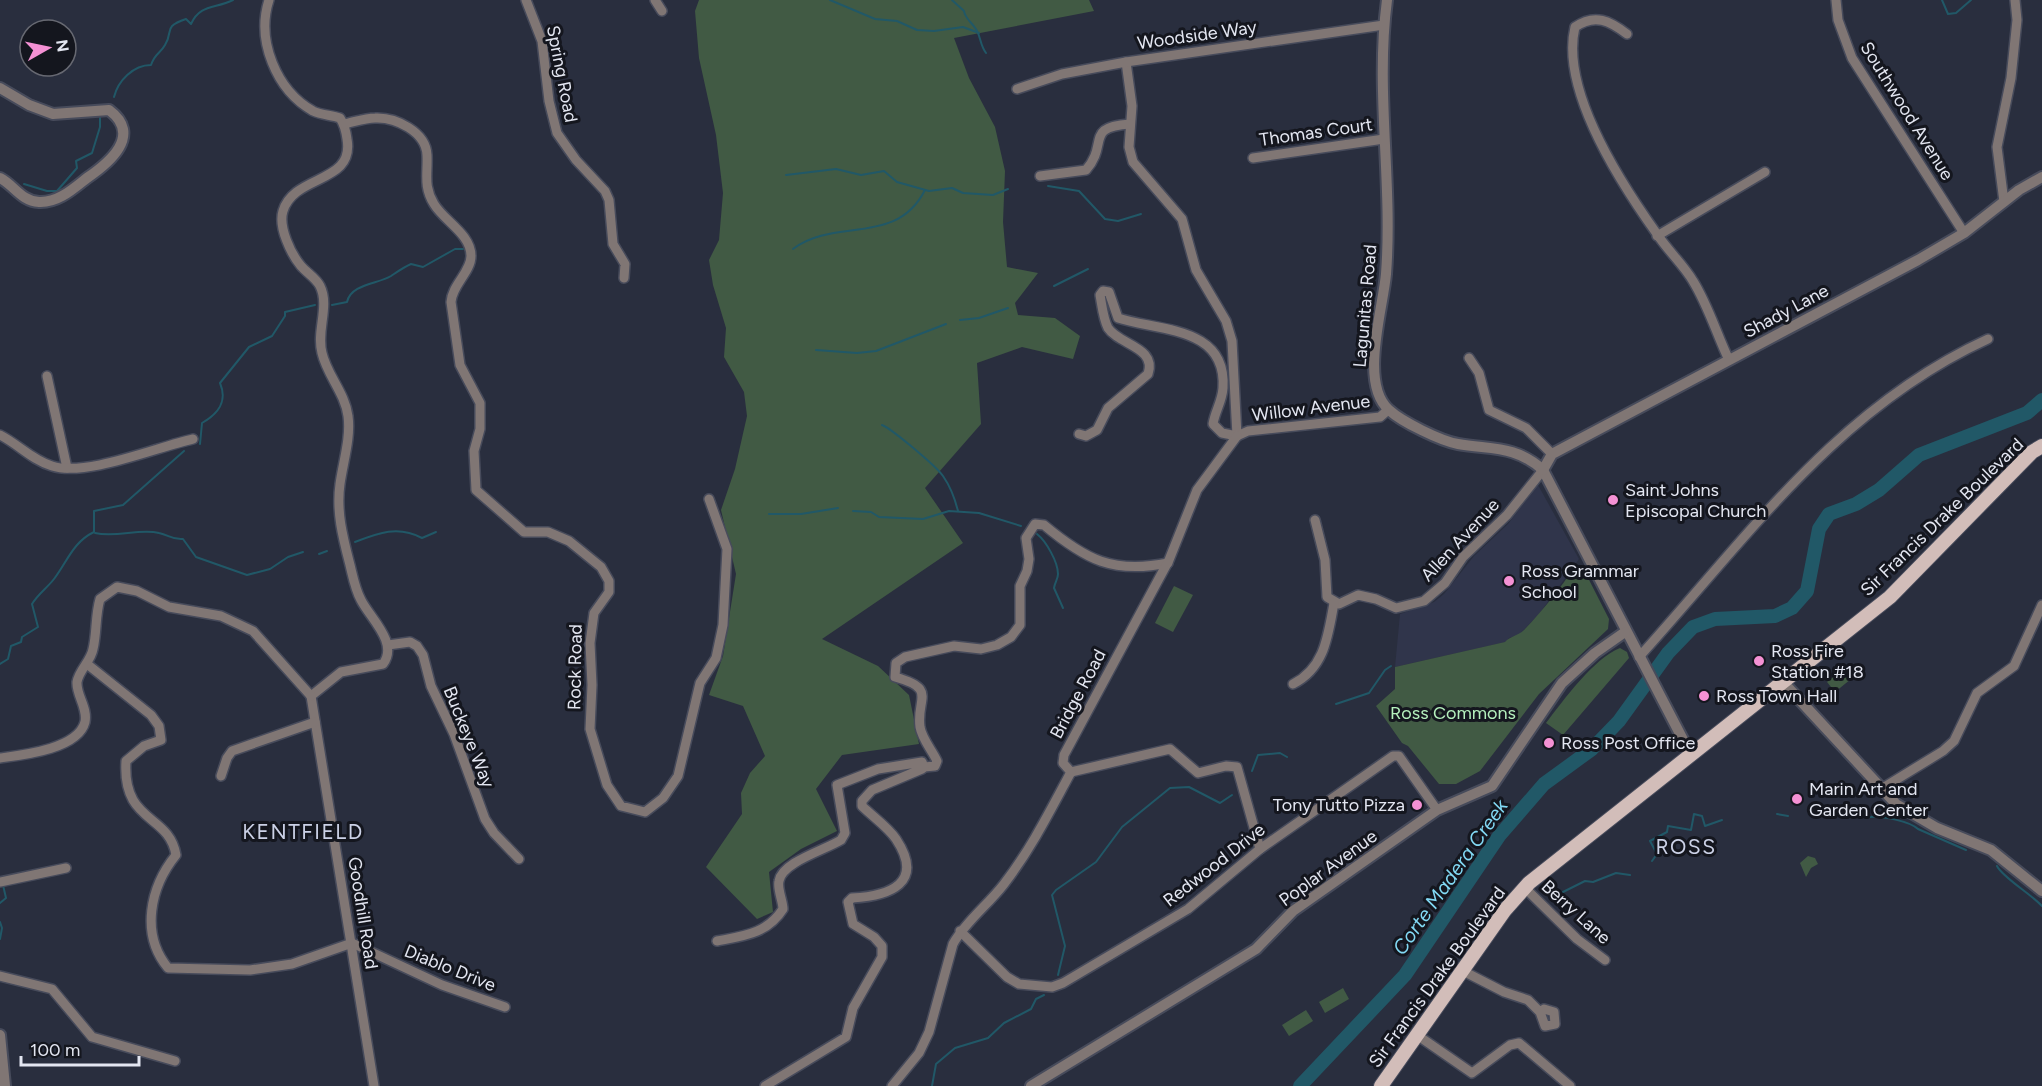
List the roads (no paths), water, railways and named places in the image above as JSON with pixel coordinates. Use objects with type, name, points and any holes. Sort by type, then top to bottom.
[{"type":"main road","name":"Sir Francis Drake Boulevard","points":[[1381,1086],[1510,904],[1525,888],[1558,858],[1890,597],[2032,452],[2042,446]]},
{"type":"street","points":[[0,758],[43,750],[74,737],[85,723],[85,712],[77,686],[78,677],[93,651],[100,599],[108,591],[124,587],[137,591],[160,604],[221,616],[254,631],[311,696],[341,672],[383,664],[388,656],[388,645],[359,597],[342,534],[339,494],[348,417],[341,394],[322,354],[319,328],[324,305],[322,292],[317,282],[296,258],[283,226],[283,212],[294,194],[339,168],[347,159],[349,148],[344,124],[340,118],[312,110],[293,97],[282,84],[274,67],[266,35],[265,14],[269,0]]},
{"type":"street","name":"Spring Road","points":[[526,0],[542,41],[549,101],[557,133],[605,191],[609,201],[613,244],[625,264],[624,279]]},
{"type":"street","points":[[655,0],[662,11]]},
{"type":"street","name":"Lagunitas Road","points":[[1388,0],[1384,26],[1384,139],[1389,216],[1386,275],[1374,367],[1377,393],[1388,410]]},
{"type":"street","name":"Southwood Avenue","points":[[1836,0],[1838,20],[1852,58],[1964,233]]},
{"type":"street","points":[[2004,202],[1997,147],[2011,78],[2017,20],[2015,0]]},
{"type":"street","points":[[1627,34],[1612,22],[1602,19],[1584,21],[1575,27],[1573,50],[1579,89],[1606,156],[1657,236],[1694,282],[1729,360]]},
{"type":"street","name":"Woodside Way","points":[[1017,89],[1062,74],[1126,62],[1384,26]]},
{"type":"street","points":[[1079,434],[1086,436],[1097,430],[1108,408],[1148,374],[1151,367],[1141,351],[1109,329],[1100,295],[1103,291],[1109,292],[1118,318],[1182,332],[1205,343],[1214,355],[1223,387],[1213,424],[1222,433],[1238,436],[1236,372],[1232,341],[1226,321],[1196,270],[1182,219],[1133,162],[1129,147],[1132,106],[1126,62]]},
{"type":"street","points":[[0,88],[29,105],[52,114],[109,110],[117,118],[122,137],[119,150],[109,163],[53,200],[28,200],[0,178]]},
{"type":"street","name":"Rock Road","points":[[344,124],[383,118],[404,125],[416,134],[427,152],[427,190],[437,208],[469,246],[470,262],[452,293],[451,302],[460,365],[480,403],[480,429],[474,451],[476,490],[524,532],[548,532],[569,541],[601,567],[609,581],[609,592],[594,613],[590,642],[592,685],[590,729],[607,785],[621,806],[645,812],[663,798],[678,776],[700,683],[716,658],[723,625],[727,549],[709,499]]},
{"type":"street","points":[[1040,176],[1086,170],[1094,157],[1103,130],[1107,127],[1131,124]]},
{"type":"street","name":"Thomas Court","points":[[1253,158],[1384,139]]},
{"type":"street","points":[[1657,236],[1765,171]]},
{"type":"street","name":"Shady Lane","points":[[1552,454],[1964,233],[2004,202],[2042,177]]},
{"type":"street","points":[[1639,657],[1781,495],[1823,451],[1876,409],[1931,370],[1988,339]]},
{"type":"street","points":[[1468,357],[1479,373],[1489,410],[1526,428],[1552,454],[1543,470]]},
{"type":"street","points":[[47,376],[67,468]]},
{"type":"street","points":[[1388,410],[1416,427],[1456,444],[1517,452],[1543,470],[1625,632],[1691,755]]},
{"type":"street","name":"Willow Avenue","points":[[1238,436],[1248,432],[1380,417],[1388,410]]},
{"type":"street","points":[[0,435],[40,462],[54,467],[67,468],[127,459],[160,446],[193,439]]},
{"type":"street","name":"Bridge Road","points":[[1071,772],[1063,763],[1064,755],[1168,563],[1197,490],[1238,436]]},
{"type":"street","name":"Allen Avenue","points":[[1334,603],[1339,604],[1362,595],[1396,608],[1424,601],[1445,583],[1463,557],[1507,515],[1543,470]]},
{"type":"street","points":[[1293,684],[1305,678],[1321,658],[1334,603],[1327,597],[1325,560],[1315,520]]},
{"type":"street","points":[[765,1086],[846,1037],[853,1008],[882,957],[882,946],[874,937],[853,924],[848,902],[852,898],[887,894],[902,882],[906,868],[895,837],[862,806],[862,801],[872,790],[924,767],[935,766],[937,761],[920,730],[924,700],[922,693],[912,683],[895,677],[896,663],[905,657],[954,646],[981,649],[997,645],[1011,637],[1020,624],[1020,586],[1029,559],[1026,538],[1035,524],[1044,525],[1093,559],[1116,567],[1142,568],[1168,563]]},
{"type":"street","points":[[1881,789],[1943,751],[1954,741],[1977,693],[2013,666],[2042,605]]},
{"type":"street","name":"Poplar Avenue","points":[[1031,1086],[1256,949],[1293,911],[1437,810],[1492,786],[1562,683],[1595,653],[1625,632]]},
{"type":"street","name":"Buckeye Way","points":[[388,645],[410,642],[420,650],[431,686],[454,734],[480,809],[494,833],[519,859]]},
{"type":"street","points":[[87,664],[151,715],[159,726],[161,741],[144,746],[126,761],[125,780],[131,801],[174,842],[176,855],[163,871],[151,911],[152,941],[157,955],[168,968],[250,970],[292,964],[352,943]]},
{"type":"street","points":[[1783,682],[1881,789],[1910,814],[1991,850],[2042,891]]},
{"type":"street","name":"Goodhill Road","points":[[311,696],[374,1086]]},
{"type":"street","points":[[221,776],[232,751],[315,722]]},
{"type":"street","points":[[892,1086],[919,1053],[929,1032],[953,944],[960,932],[1003,885],[1037,838],[1071,772],[1170,749],[1198,773],[1226,766],[1237,768],[1260,849]]},
{"type":"street","name":"Redwood Drive","points":[[960,932],[1007,977],[1019,984],[1052,987],[1076,977],[1188,909],[1260,849],[1396,755],[1437,810]]},
{"type":"street","points":[[717,942],[762,930],[775,921],[783,909],[778,884],[782,873],[791,865],[841,840],[845,833],[837,785],[878,769],[915,761],[922,762],[924,767]]},
{"type":"street","points":[[4,881],[66,868]]},
{"type":"street","name":"Berry Lane","points":[[1525,888],[1577,939],[1605,960]]},
{"type":"street","name":"Diablo Drive","points":[[352,943],[435,982],[505,1007]]},
{"type":"street","points":[[1463,970],[1504,992],[1528,1000],[1540,1012]]},
{"type":"street","points":[[0,976],[52,989],[92,1037],[175,1061]]},
{"type":"street","points":[[0,1035],[5,1086]]},
{"type":"street","points":[[1417,1035],[1472,1072],[1510,1046],[1519,1043],[1570,1086]]},
{"type":"waterway","points":[[114,97],[119,85],[127,75],[138,68],[151,65],[168,40],[174,24],[186,19],[191,24],[203,10],[233,0]]},
{"type":"waterway","points":[[830,0],[875,19],[897,21],[917,30],[934,31],[963,27],[979,33]]},
{"type":"waterway","points":[[952,0],[964,11],[975,28],[986,53]]},
{"type":"waterway","points":[[1942,0],[1948,14],[1956,13],[1971,0]]},
{"type":"waterway","points":[[24,184],[47,191],[57,191],[77,168],[76,161],[92,153],[100,127],[100,118]]},
{"type":"waterway","points":[[786,175],[836,169],[861,175],[884,171],[897,182],[929,191],[952,188],[963,193],[993,195],[1008,189]]},
{"type":"waterway","points":[[1048,186],[1079,191],[1105,219],[1118,221],[1141,214]]},
{"type":"waterway","points":[[793,249],[827,234],[864,229],[898,219],[913,208],[925,190]]},
{"type":"waterway","points":[[332,305],[347,302],[354,291],[359,288],[386,279],[411,264],[423,267],[455,249],[463,249]]},
{"type":"waterway","points":[[1054,286],[1088,269]]},
{"type":"waterway","points":[[200,444],[202,423],[213,416],[222,402],[220,383],[249,347],[272,336],[285,316],[285,312],[315,305]]},
{"type":"waterway","points":[[960,320],[979,318],[1008,308]]},
{"type":"waterway","points":[[816,350],[857,353],[876,351],[946,324]]},
{"type":"waterway","name":"Corte Madera Creek","points":[[1300,1086],[1405,975],[1499,836],[1544,784],[1592,749],[1619,721],[1668,653],[1693,627],[1715,619],[1775,616],[1792,608],[1807,591],[1819,529],[1829,514],[1856,504],[1879,490],[1919,455],[2027,413],[2042,400]]},
{"type":"waterway","points":[[882,425],[904,440],[939,471],[950,488],[958,511]]},
{"type":"waterway","points":[[0,664],[8,659],[11,646],[21,642],[22,637],[38,627],[32,604],[54,579],[81,541],[94,532],[94,511],[123,505],[184,451]]},
{"type":"waterway","points":[[769,514],[801,514],[838,508]]},
{"type":"waterway","points":[[853,511],[871,512],[879,517],[923,519],[949,511],[979,513],[1021,526]]},
{"type":"waterway","points":[[355,542],[396,531],[422,538],[436,532]]},
{"type":"waterway","points":[[95,533],[152,532],[183,539],[196,557],[247,575],[270,569],[288,557],[303,552]]},
{"type":"waterway","points":[[1037,534],[1054,558],[1058,576],[1054,588],[1063,608]]},
{"type":"waterway","points":[[319,554],[327,551]]},
{"type":"waterway","points":[[1336,704],[1369,693],[1385,670],[1391,666]]},
{"type":"waterway","points":[[1252,771],[1258,755],[1280,753],[1287,757]]},
{"type":"waterway","points":[[1058,975],[1065,946],[1052,895],[1056,890],[1096,862],[1122,827],[1170,788],[1189,787],[1220,803],[1232,795]]},
{"type":"waterway","points":[[1811,815],[1828,813]]},
{"type":"waterway","points":[[1652,861],[1657,854],[1650,841],[1667,832],[1668,826],[1691,830],[1694,814],[1702,816],[1705,826],[1722,820]]},
{"type":"waterway","points":[[1777,814],[1788,816]]},
{"type":"waterway","points":[[1870,817],[1902,821],[1966,850]]},
{"type":"waterway","points":[[1997,866],[2042,906]]},
{"type":"waterway","points":[[1547,894],[1557,895],[1585,881],[1593,882],[1616,873],[1630,875]]},
{"type":"waterway","points":[[0,903],[6,898],[3,885]]},
{"type":"waterway","points":[[0,922],[2,928],[0,939]]},
{"type":"waterway","points":[[932,1086],[936,1064],[955,1048],[988,1038],[1004,1023],[1031,1009],[1036,999],[1044,995]]},
{"type":"place","name":"Saint Johns Episcopal Church","points":[[1613,500]]},
{"type":"place","name":"Ross Grammar School","points":[[1509,581]]},
{"type":"place","name":"Ross Fire Station #18","points":[[1759,661]]},
{"type":"place","name":"Ross Town Hall","points":[[1704,696]]},
{"type":"place","name":"Ross Post Office","points":[[1549,743]]},
{"type":"place","name":"Marin Art and Garden Center","points":[[1797,799]]},
{"type":"place","name":"Tony Tutto Pizza","points":[[1417,805]]},
{"type":"district","name":"KENTFIELD","points":[[303,831]]},
{"type":"district","name":"ROSS","points":[[1686,846]]},
{"type":"park label","name":"Ross Commons","points":[[1453,713]]}]
